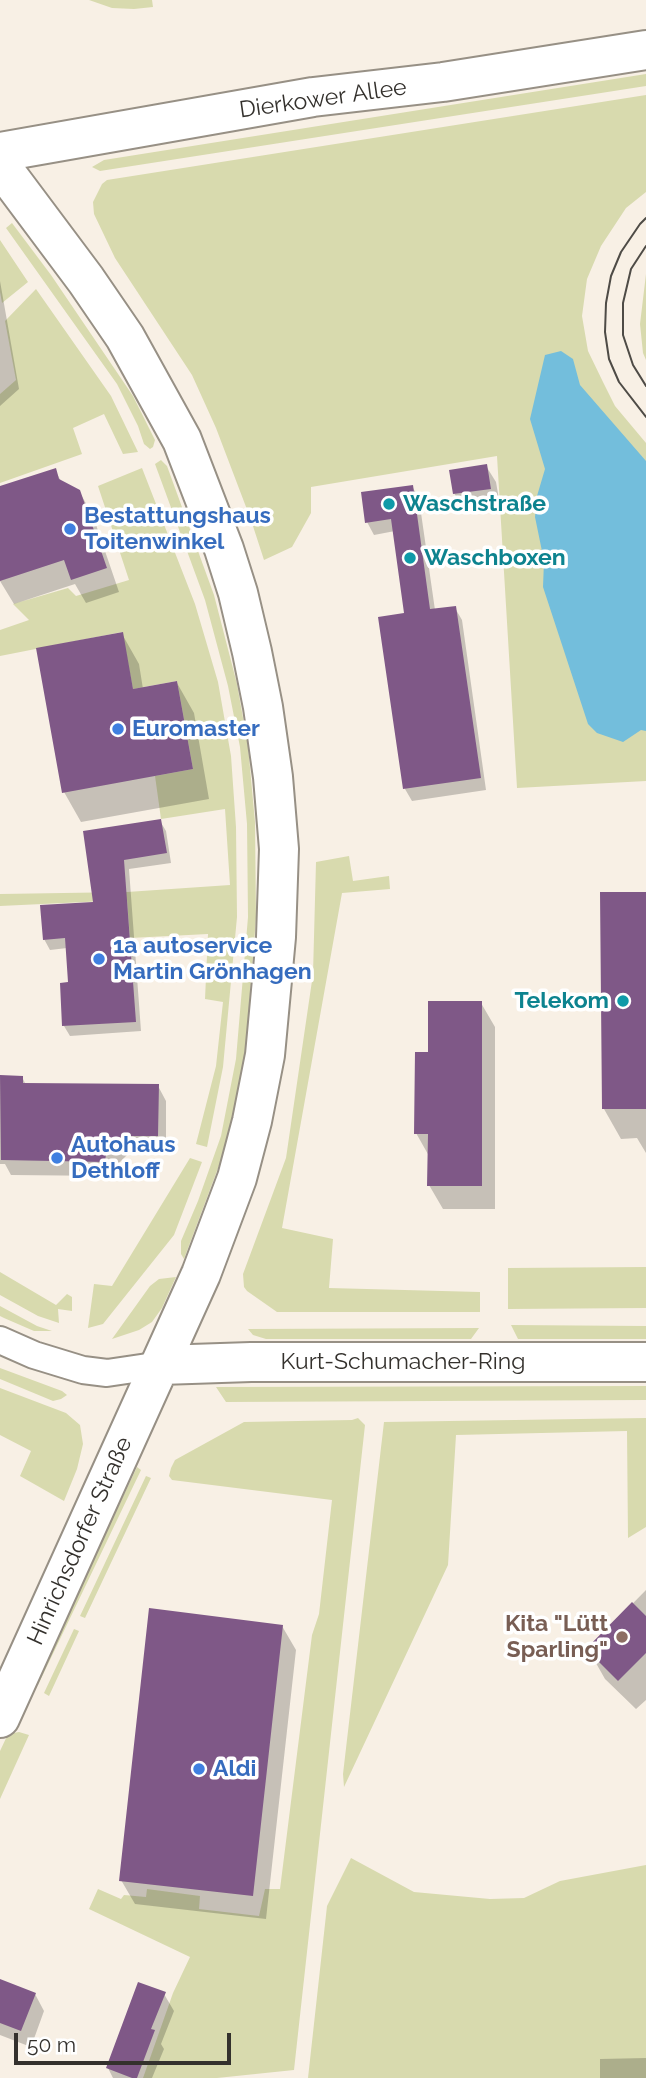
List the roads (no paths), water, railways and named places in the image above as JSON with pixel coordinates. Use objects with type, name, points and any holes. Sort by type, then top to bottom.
[{"type":"street","name":"Dierkower Allee","points":[[0,152],[313,97],[443,82],[646,50]]},
{"type":"street","name":"Hinrichsdorfer Straße","points":[[0,165],[125,337],[182,440],[238,593],[263,707],[279,849],[276,937],[265,1055],[237,1178],[161,1366],[0,1718]]},
{"type":"street","points":[[0,1340],[34,1355],[83,1370],[107,1373],[161,1366]]},
{"type":"street","name":"Kurt-Schumacher-Ring","points":[[161,1366],[251,1362],[646,1362]]},
{"type":"water","points":[[561,351],[573,359],[580,385],[646,461],[646,731],[641,730],[623,742],[597,733],[588,724],[543,587],[544,561],[535,517],[537,496],[545,469],[530,419],[545,355]]},
{"type":"tram line","points":[[646,218],[621,252],[611,276],[605,332],[609,359],[619,382],[646,417]]},
{"type":"tram line","points":[[646,246],[631,269],[623,303],[623,335],[633,365],[646,386]]},
{"type":"place","name":"Waschstraße","points":[[389,504]]},
{"type":"place","name":"Bestattungshaus Toitenwinkel","points":[[70,529]]},
{"type":"place","name":"Waschboxen","points":[[410,558]]},
{"type":"place","name":"Euromaster","points":[[118,729]]},
{"type":"place","name":"1a autoservice Martin Grönhagen","points":[[99,959]]},
{"type":"place","name":"Telekom","points":[[623,1001]]},
{"type":"place","name":"Autohaus Dethloff","points":[[57,1158]]},
{"type":"place","name":"Kita \"Lütt Sparling\"","points":[[622,1637]]},
{"type":"place","name":"Aldi","points":[[199,1769]]}]
